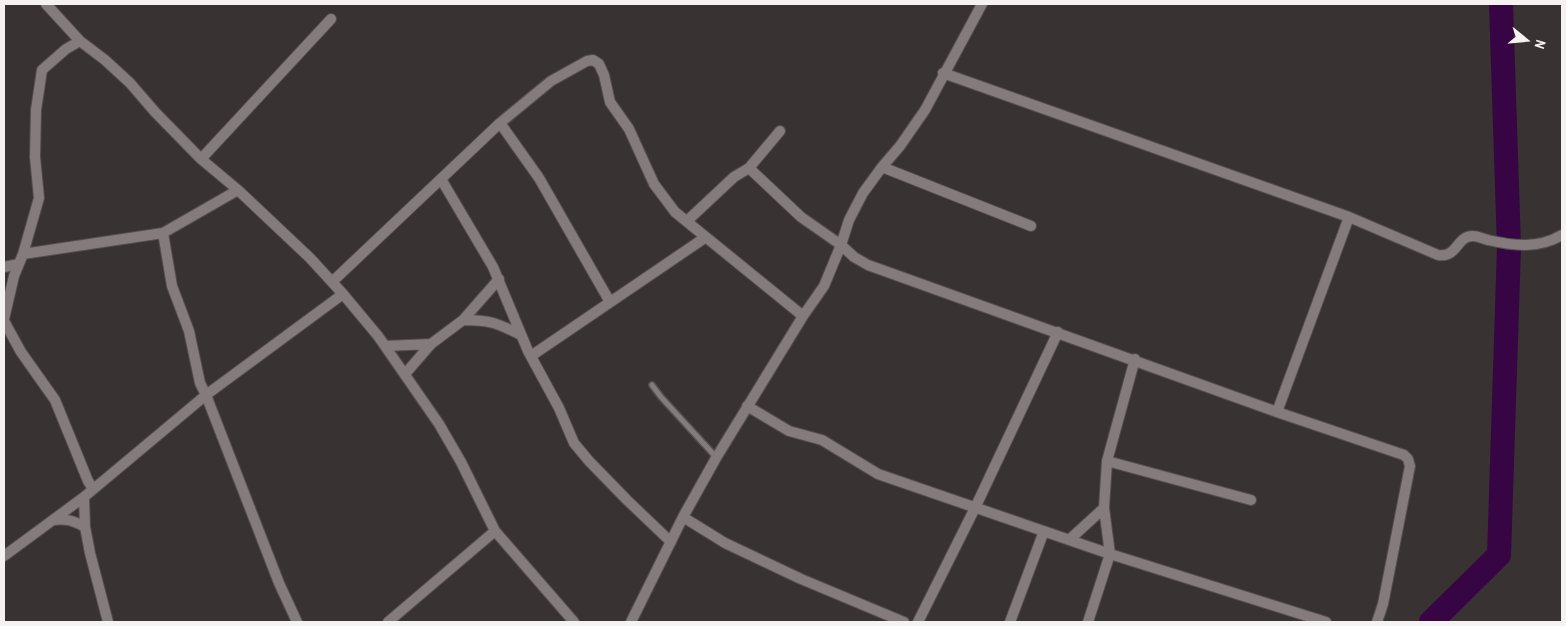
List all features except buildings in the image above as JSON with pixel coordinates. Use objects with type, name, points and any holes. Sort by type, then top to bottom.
[{"type":"street","points":[[46,4],[80,41],[105,60],[130,83],[155,112],[201,159],[238,190],[310,258],[343,294],[385,346],[439,424],[461,462],[495,531],[574,622]]},
{"type":"street","points":[[631,622],[683,517],[716,458],[803,316],[824,286],[841,246],[849,220],[863,193],[926,110],[943,73],[982,4]]},
{"type":"street","points":[[201,159],[330,19]]},
{"type":"street","points":[[80,41],[66,49],[42,70],[36,110],[36,157],[39,198],[14,276],[4,320],[22,352],[55,400],[93,489]]},
{"type":"street","points":[[332,282],[500,123],[552,81],[587,61],[593,60],[598,64],[604,75],[610,102],[628,129],[654,184],[675,212],[803,316]]},
{"type":"street","points":[[943,73],[1349,217],[1430,252],[1445,256],[1450,254],[1465,238],[1473,236],[1515,245],[1532,246],[1543,244],[1562,235]]},
{"type":"street","points":[[500,123],[539,178],[610,302]]},
{"type":"street","points":[[687,222],[734,177],[749,168],[780,131]]},
{"type":"street","points":[[882,167],[1031,226]]},
{"type":"street","points":[[749,168],[801,217],[854,257],[868,264],[1135,359],[1277,412],[1404,455],[1408,459],[1410,466],[1383,604],[1377,622]]},
{"type":"street","points":[[441,179],[499,279],[530,356],[559,408],[574,442],[589,461],[671,542]]},
{"type":"street","points":[[4,267],[21,259],[163,233],[238,190]]},
{"type":"street","points":[[1277,412],[1349,217]]},
{"type":"street","points":[[163,233],[172,286],[189,331],[200,383],[279,583],[297,622]]},
{"type":"street","points":[[530,356],[706,238]]},
{"type":"street","points":[[404,374],[431,344],[463,320],[499,279]]},
{"type":"street","points":[[4,556],[84,497],[206,395],[343,294]]},
{"type":"street","points":[[463,320],[483,320],[497,323],[521,334]]},
{"type":"street","points":[[918,622],[975,508],[1058,332]]},
{"type":"street","points":[[385,346],[431,344]]},
{"type":"street","points":[[1088,622],[1110,554],[1104,508],[1107,461],[1135,359]]},
{"type":"street","points":[[747,406],[789,431],[822,440],[878,474],[1110,554],[1326,622]]},
{"type":"street","points":[[1107,461],[1252,500]]},
{"type":"street","points":[[84,497],[85,527],[90,554],[108,622]]},
{"type":"street","points":[[1069,540],[1104,508]]},
{"type":"street","points":[[683,517],[725,543],[792,575],[904,622]]},
{"type":"street","points":[[53,520],[73,521],[85,527]]},
{"type":"street","points":[[388,622],[495,531]]},
{"type":"street","points":[[1010,622],[1044,531]]},
{"type":"lane","points":[[652,385],[716,458]]},
{"type":"waterway","points":[[1431,622],[1499,555],[1509,247],[1501,4]]}]
